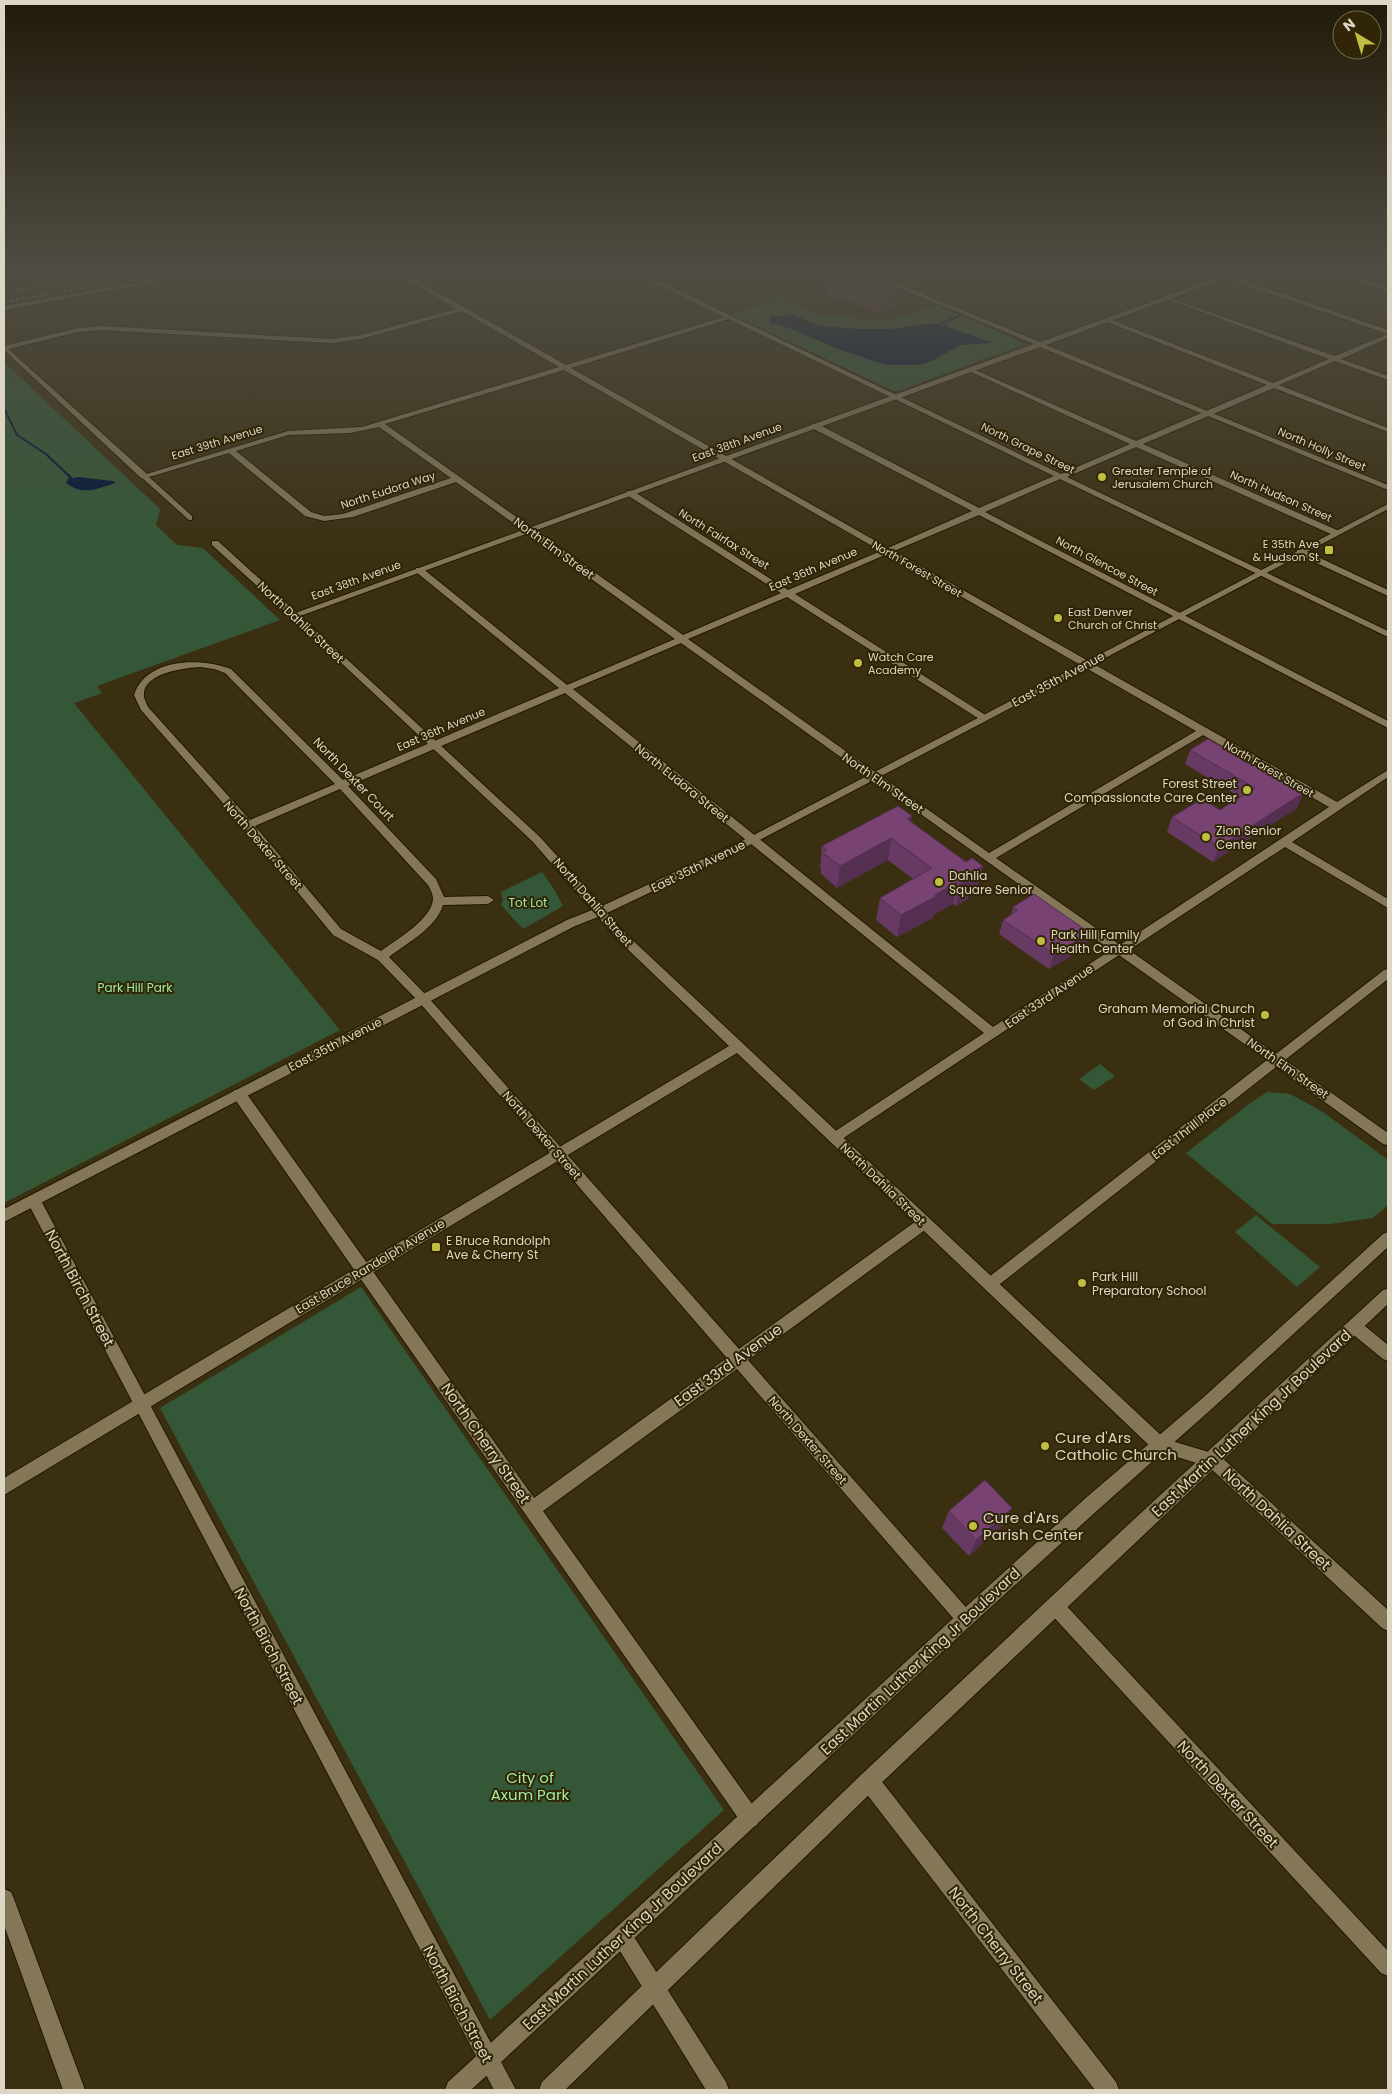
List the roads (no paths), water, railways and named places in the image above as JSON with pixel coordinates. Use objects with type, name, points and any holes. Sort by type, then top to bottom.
[{"type":"street","points":[[26,368],[188,518]]},
{"type":"street","name":"East 39th Avenue","points":[[144,476],[288,433],[350,431],[380,424],[565,368]]},
{"type":"street","name":"North Forest Street","points":[[565,368],[1337,807]]},
{"type":"street","name":"North Grape Street","points":[[835,368],[1388,634]]},
{"type":"street","name":"East 38th Avenue","points":[[294,615],[977,368]]},
{"type":"street","name":"North Holly Street","points":[[1096,368],[1388,488]]},
{"type":"street","points":[[1229,368],[1388,430]]},
{"type":"street","name":"East 36th Avenue","points":[[248,825],[1315,368]]},
{"type":"street","points":[[1360,368],[1388,378]]},
{"type":"street","name":"North Hudson Street","points":[[971,370],[1336,533]]},
{"type":"street","name":"North Elm Street","points":[[380,424],[988,858],[1388,1140]]},
{"type":"street","name":"North Glencoe Street","points":[[815,426],[1388,725]]},
{"type":"street","name":"North Eudora Way","points":[[230,450],[308,514],[320,518],[333,519],[350,515],[457,479]]},
{"type":"street","name":"North Fairfax Street","points":[[630,493],[984,718]]},
{"type":"street","name":"East 35th Avenue","points":[[4,1216],[562,927],[661,884],[752,840],[1388,506]]},
{"type":"street","name":"North Dahlia Street","points":[[216,543],[544,847],[616,931],[1160,1445],[1213,1460],[1388,1622]]},
{"type":"street","points":[[1300,552],[1388,594]]},
{"type":"street","name":"North Eudora Street","points":[[419,570],[993,1033]]},
{"type":"street","name":"North Dexter Court","points":[[168,669],[181,664],[198,662],[222,667],[232,674],[342,785],[432,882],[438,901]]},
{"type":"street","name":"North Dexter Street","points":[[168,669],[157,673],[144,683],[138,693],[138,700],[248,825],[337,932],[382,957],[423,999],[965,1619]]},
{"type":"street","points":[[988,858],[1203,731]]},
{"type":"street","name":"East 33rd Avenue","points":[[836,1138],[1388,773]]},
{"type":"street","points":[[1285,842],[1388,904]]},
{"type":"street","points":[[382,957],[429,919],[436,909],[438,901],[488,900]]},
{"type":"street","name":"East Thrill Place","points":[[996,1289],[1276,1060],[1388,973]]},
{"type":"street","name":"East Bruce Randolph Avenue","points":[[4,1487],[364,1269],[737,1047]]},
{"type":"street","name":"North Cherry Street","points":[[239,1094],[750,1818]]},
{"type":"street","name":"North Birch Street","points":[[34,1201],[505,2090]]},
{"type":"street","name":"East 33rd Avenue","points":[[532,1508],[924,1222]]},
{"type":"street","name":"East Martin Luther King Jr Boulevard","points":[[456,2090],[965,1619],[1087,1508],[1245,1370],[1388,1238]]},
{"type":"street","name":"East Martin Luther King Jr Boulevard","points":[[550,2090],[869,1781],[1388,1295]]},
{"type":"street","points":[[1355,1327],[1388,1354]]},
{"type":"street","name":"North Dexter Street","points":[[1055,1606],[1388,1966]]},
{"type":"street","name":"North Cherry Street","points":[[869,1781],[1108,2090]]},
{"type":"street","points":[[4,1898],[74,2090]]},
{"type":"street","points":[[622,1936],[718,2090]]},
{"type":"water","points":[[78,477],[113,481],[116,483],[96,489],[84,490],[72,487],[66,483],[68,479]]},
{"type":"waterway","points":[[4,408],[17,435],[46,454],[69,476]]},
{"type":"place","name":"Greater Temple of Jerusalem Church","points":[[1102,477]]},
{"type":"place","name":"E 35th Ave & Hudson St","points":[[1329,550]]},
{"type":"place","name":"East Denver Church of Christ","points":[[1058,618]]},
{"type":"place","name":"Watch Care Academy","points":[[858,663]]},
{"type":"place","name":"Forest Street Compassionate Care Center","points":[[1247,790]]},
{"type":"place","name":"Zion Senior Center","points":[[1206,837]]},
{"type":"place","name":"Dahlia Square Senior","points":[[939,882]]},
{"type":"place","name":"Park Hill Family Health Center","points":[[1041,941]]},
{"type":"place","name":"Graham Memorial Church of God in Christ","points":[[1265,1015]]},
{"type":"place","name":"E Bruce Randolph Ave & Cherry St","points":[[436,1247]]},
{"type":"place","name":"Park Hill Preparatory School","points":[[1082,1283]]},
{"type":"place","name":"Cure d'Ars Catholic Church","points":[[1045,1446]]},
{"type":"place","name":"Cure d'Ars Parish Center","points":[[973,1526]]},
{"type":"park label","name":"Tot Lot","points":[[528,902]]},
{"type":"park label","name":"Park Hill Park","points":[[135,987]]},
{"type":"park label","name":"City of Axum Park","points":[[530,1786]]}]
